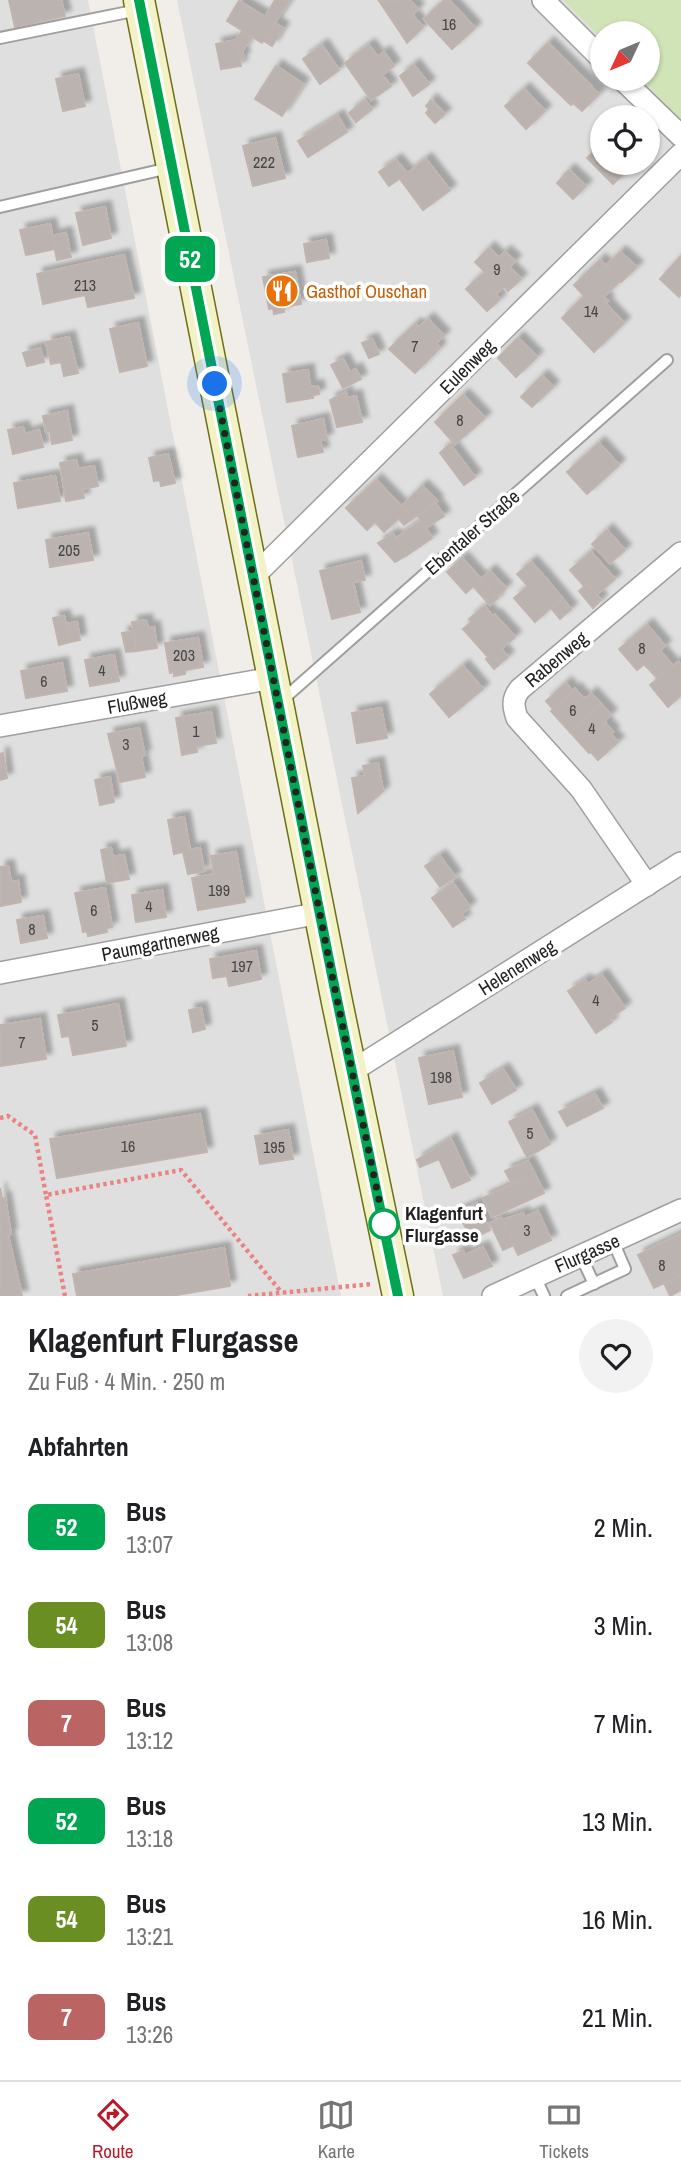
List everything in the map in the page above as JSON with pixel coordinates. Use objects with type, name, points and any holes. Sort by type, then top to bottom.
[{"type":"main road","points":[[140,5],[397,1288]]},
{"type":"street","points":[[543,0],[590,47]]},
{"type":"street","points":[[634,91],[681,136]]},
{"type":"street","name":"Eulenweg","points":[[253,578],[681,154]]},
{"type":"street","name":"Rabenweg","points":[[647,885],[581,789],[517,718],[514,697],[681,554]]},
{"type":"street","name":"Flußweg","points":[[0,726],[276,691]]},
{"type":"street","name":"Helenenweg","points":[[352,1071],[681,863]]},
{"type":"street","name":"Paumgartnerweg","points":[[0,973],[320,913]]},
{"type":"street","name":"Flurgasse","points":[[493,1296],[540,1286],[582,1255],[681,1210]]},
{"type":"lane","points":[[0,38],[140,5]]},
{"type":"lane","points":[[0,207],[172,168]]},
{"type":"lane","name":"Ebentaler Straße","points":[[276,691],[667,360]]},
{"type":"lane","points":[[567,1296],[625,1269],[613,1241]]},
{"type":"lane","points":[[582,1255],[594,1283]]},
{"type":"path","points":[[0,1118],[8,1116],[35,1135],[65,1296]]},
{"type":"path","points":[[47,1195],[181,1170],[282,1293]]},
{"type":"path","points":[[248,1296],[397,1288]]},
{"type":"shaded area","points":[[0,0],[88,0],[341,1296],[0,1296]]},
{"type":"shaded area","points":[[177,0],[681,0],[681,1296],[443,1296]]},
{"type":"green space","points":[[563,0],[681,0],[681,120],[653,91],[660,91],[660,21],[590,21],[590,27]]},
{"type":"building","points":[[9,0],[61,0],[65,16],[15,27]]},
{"type":"building","points":[[275,0],[289,1],[262,43],[227,21],[239,1],[265,17]]},
{"type":"building","points":[[409,0],[418,9],[398,29],[379,1]]},
{"type":"building","points":[[444,0],[449,0],[475,28],[452,49],[424,19]]},
{"type":"building","points":[[412,15],[423,27],[407,43],[398,29]]},
{"type":"building","points":[[275,23],[283,28],[272,46],[264,41]]},
{"type":"building","points":[[242,31],[252,37],[239,52],[236,40]]},
{"type":"building","points":[[236,40],[239,52],[242,51],[244,58],[240,59],[241,66],[221,69],[216,44]]},
{"type":"building","points":[[548,43],[569,64],[549,84],[528,63]]},
{"type":"building","points":[[322,45],[339,70],[320,84],[303,59]]},
{"type":"building","points":[[369,45],[378,57],[384,52],[394,66],[382,75],[391,86],[371,100],[345,63]]},
{"type":"building","points":[[569,64],[590,87],[571,105],[549,84]]},
{"type":"building","points":[[414,65],[429,84],[413,96],[400,76]]},
{"type":"building","points":[[276,66],[303,84],[282,116],[255,99]]},
{"type":"building","points":[[78,74],[85,106],[63,111],[56,79]]},
{"type":"building","points":[[590,86],[590,91],[599,94],[582,111],[573,103]]},
{"type":"building","points":[[524,89],[545,111],[526,129],[505,106]]},
{"type":"building","points":[[365,100],[372,109],[356,122],[349,113]]},
{"type":"building","points":[[431,100],[445,114],[435,123],[426,113],[429,109],[426,106]]},
{"type":"building","points":[[338,116],[347,132],[308,157],[298,141]]},
{"type":"building","points":[[275,138],[285,178],[253,186],[243,146]]},
{"type":"building","points":[[426,159],[450,190],[423,210],[400,179]]},
{"type":"building","points":[[396,160],[407,173],[389,186],[379,172]]},
{"type":"building","points":[[569,170],[586,186],[573,199],[557,183]]},
{"type":"building","points":[[604,175],[622,175],[613,184]]},
{"type":"building","points":[[105,207],[111,238],[83,245],[76,213]]},
{"type":"building","points":[[50,224],[55,249],[26,255],[20,230]]},
{"type":"building","points":[[66,233],[71,257],[57,260],[52,236]]},
{"type":"building","points":[[326,240],[329,258],[307,262],[304,244]]},
{"type":"building","points":[[489,248],[499,258],[505,252],[515,261],[509,267],[521,279],[508,291],[504,286],[496,294],[479,277],[485,272],[475,262]]},
{"type":"building","points":[[620,252],[637,267],[621,282],[606,266]]},
{"type":"building","points":[[124,255],[134,298],[88,307],[85,295],[43,304],[37,274]]},
{"type":"building","points":[[681,256],[681,294],[679,297],[660,279]]},
{"type":"building","points":[[600,260],[620,281],[603,297],[608,301],[605,303],[624,323],[594,352],[562,318],[584,296],[574,285]]},
{"type":"building","name":"Gasthof Ouschan","points":[[295,272],[301,304],[284,307],[284,312],[274,314],[273,308],[269,309],[263,277]]},
{"type":"building","points":[[479,277],[500,299],[487,311],[466,289]]},
{"type":"building","points":[[428,319],[444,336],[436,343],[440,348],[415,373],[389,349],[415,324],[419,327]]},
{"type":"building","points":[[138,323],[147,366],[120,372],[110,329]]},
{"type":"building","points":[[69,337],[78,373],[64,376],[61,362],[51,364],[46,342]]},
{"type":"building","points":[[518,338],[537,357],[516,377],[498,358]]},
{"type":"building","points":[[372,339],[379,354],[369,358],[362,343]]},
{"type":"building","points":[[40,348],[44,362],[27,366],[23,353]]},
{"type":"building","points":[[343,359],[350,372],[356,369],[361,379],[343,388],[331,365]]},
{"type":"building","points":[[308,370],[310,387],[318,386],[319,394],[313,395],[313,398],[287,402],[283,374]]},
{"type":"building","points":[[542,376],[553,387],[532,407],[521,397]]},
{"type":"building","points":[[346,392],[347,398],[356,396],[362,422],[337,427],[330,400]]},
{"type":"building","points":[[463,395],[485,418],[455,444],[435,422]]},
{"type":"building","points":[[67,411],[72,440],[52,444],[43,416]]},
{"type":"building","points":[[323,419],[327,439],[320,440],[323,452],[298,457],[292,426]]},
{"type":"building","points":[[23,427],[25,434],[39,430],[43,447],[13,454],[8,430]]},
{"type":"building","points":[[599,443],[619,465],[587,494],[567,472]]},
{"type":"building","points":[[450,444],[475,477],[464,485],[440,453]]},
{"type":"building","points":[[168,454],[175,483],[161,486],[160,480],[154,481],[149,458]]},
{"type":"building","points":[[76,460],[78,469],[94,466],[98,486],[82,489],[84,498],[66,501],[60,463]]},
{"type":"building","points":[[55,476],[60,501],[18,508],[14,483]]},
{"type":"building","points":[[376,480],[406,511],[384,532],[375,522],[367,530],[346,508]]},
{"type":"building","points":[[422,486],[437,501],[404,525],[398,518],[406,511],[402,506]]},
{"type":"building","points":[[436,504],[444,516],[425,528],[418,516]]},
{"type":"building","points":[[421,521],[432,538],[407,555],[396,538]]},
{"type":"building","points":[[607,530],[625,550],[610,563],[592,544]]},
{"type":"building","points":[[88,533],[93,560],[50,567],[46,540]]},
{"type":"building","points":[[393,534],[407,555],[395,562],[378,543]]},
{"type":"building","points":[[591,552],[615,579],[596,595],[570,570]]},
{"type":"building","points":[[462,558],[481,579],[466,593],[447,572]]},
{"type":"building","points":[[361,561],[365,580],[353,582],[360,612],[332,619],[320,571]]},
{"type":"building","points":[[531,562],[542,574],[528,586],[517,574]]},
{"type":"building","points":[[490,571],[506,588],[497,596],[481,579]]},
{"type":"building","points":[[542,574],[562,598],[535,622],[514,598]]},
{"type":"building","points":[[481,579],[498,598],[490,605],[473,586]]},
{"type":"building","points":[[587,584],[601,600],[593,608],[579,591]]},
{"type":"building","points":[[562,598],[571,609],[560,619],[551,608]]},
{"type":"building","points":[[485,606],[515,637],[501,649],[508,657],[494,669],[486,659],[488,657],[463,629],[471,622],[469,619]]},
{"type":"building","points":[[64,616],[70,642],[59,645],[53,618]]},
{"type":"building","points":[[146,620],[148,628],[154,627],[157,648],[136,651],[132,622]]},
{"type":"building","points":[[77,622],[80,640],[70,642],[66,624]]},
{"type":"building","points":[[647,625],[665,646],[637,670],[619,649]]},
{"type":"building","points":[[133,631],[136,651],[126,652],[122,633]]},
{"type":"building","points":[[198,638],[203,667],[185,670],[185,674],[174,676],[174,672],[170,673],[165,643]]},
{"type":"building","points":[[660,651],[673,666],[658,679],[644,664]]},
{"type":"building","points":[[114,655],[119,681],[90,686],[85,660]]},
{"type":"building","points":[[678,662],[681,665],[681,695],[668,707],[650,685]]},
{"type":"building","points":[[62,663],[67,691],[26,698],[21,671]]},
{"type":"building","points":[[463,666],[483,689],[449,717],[430,694]]},
{"type":"building","points":[[566,683],[573,692],[553,709],[546,701]]},
{"type":"building","points":[[575,689],[582,697],[587,698],[591,693],[601,704],[570,732],[551,711]]},
{"type":"building","points":[[601,704],[611,715],[605,723],[613,732],[589,753],[570,732]]},
{"type":"building","points":[[381,708],[387,738],[357,743],[352,713]]},
{"type":"building","points":[[211,712],[216,743],[196,746],[197,752],[182,755],[176,718]]},
{"type":"building","points":[[139,728],[145,755],[141,756],[145,777],[120,782],[108,734]]},
{"type":"building","points":[[610,734],[618,742],[598,760],[590,751]]},
{"type":"building","points":[[3,753],[7,778],[0,780],[0,754]]},
{"type":"building","points":[[378,763],[383,791],[358,813],[352,778],[365,776],[363,766]]},
{"type":"building","points":[[110,777],[114,802],[100,805],[95,780]]},
{"type":"building","points":[[184,817],[190,850],[200,848],[204,871],[188,874],[183,852],[174,854],[168,820]]},
{"type":"building","points":[[111,848],[117,881],[107,883],[101,850]]},
{"type":"building","points":[[236,852],[245,902],[198,910],[192,878],[214,874],[211,856]]},
{"type":"building","points":[[124,855],[129,879],[117,881],[113,857]]},
{"type":"building","points":[[440,856],[455,877],[440,887],[425,866]]},
{"type":"building","points":[[8,866],[11,882],[18,881],[21,902],[1,906],[0,867]]},
{"type":"building","points":[[453,883],[470,907],[461,914],[465,919],[453,927],[432,898]]},
{"type":"building","points":[[105,888],[112,927],[106,928],[107,932],[88,936],[87,931],[83,932],[75,893]]},
{"type":"building","points":[[162,890],[166,917],[136,922],[132,895]]},
{"type":"building","points":[[43,916],[47,938],[21,943],[17,920]]},
{"type":"building","points":[[256,951],[261,979],[229,986],[223,957]]},
{"type":"building","points":[[223,957],[227,976],[213,978],[210,959]]},
{"type":"building","points":[[602,975],[625,1008],[610,1018],[612,1022],[596,1033],[568,991],[585,980],[588,984]]},
{"type":"building","points":[[118,1004],[126,1046],[73,1055],[65,1014]]},
{"type":"building","points":[[201,1008],[205,1029],[193,1032],[189,1010]]},
{"type":"building","points":[[65,1014],[69,1036],[62,1037],[58,1015]]},
{"type":"building","points":[[40,1019],[46,1059],[1,1066],[0,1025]]},
{"type":"building","points":[[453,1051],[462,1097],[429,1104],[419,1058]]},
{"type":"building","points":[[503,1069],[516,1090],[492,1104],[480,1083]]},
{"type":"building","points":[[595,1094],[603,1108],[567,1126],[559,1112]]},
{"type":"building","points":[[532,1110],[550,1144],[527,1157],[509,1122]]},
{"type":"building","points":[[200,1114],[207,1152],[57,1178],[50,1139]]},
{"type":"building","points":[[288,1130],[293,1159],[260,1164],[255,1136]]},
{"type":"building","points":[[451,1139],[470,1180],[452,1188],[439,1159],[420,1167],[417,1160]]},
{"type":"building","points":[[528,1161],[535,1174],[512,1184],[505,1171]]},
{"type":"building","points":[[535,1174],[544,1193],[492,1217],[483,1198]]},
{"type":"building","points":[[0,1188],[2,1199],[5,1198],[11,1234],[8,1235],[22,1296],[0,1296]]},
{"type":"building","points":[[477,1203],[490,1230],[472,1239],[457,1212]]},
{"type":"building","points":[[538,1211],[551,1240],[518,1255],[502,1220],[523,1213],[525,1217]]},
{"type":"building","points":[[501,1218],[514,1245],[503,1250],[490,1223]]},
{"type":"building","points":[[681,1234],[681,1275],[654,1288],[638,1255]]},
{"type":"building","points":[[483,1247],[492,1266],[464,1278],[453,1255],[463,1251],[465,1255]]},
{"type":"building","points":[[224,1248],[230,1286],[171,1296],[77,1296],[73,1274]]},
{"type":"building","points":[[681,1275],[681,1290],[670,1296],[664,1283]]},
{"type":"bus line","name":"52","points":[[139,0],[398,1296]]},
{"type":"place","name":"Gasthof Ouschan","points":[[282,291]]},
{"type":"place","name":"Klagenfurt Flurgasse","points":[[384,1224]]},
{"type":"route","points":[[215,384],[384,1224]]}]
